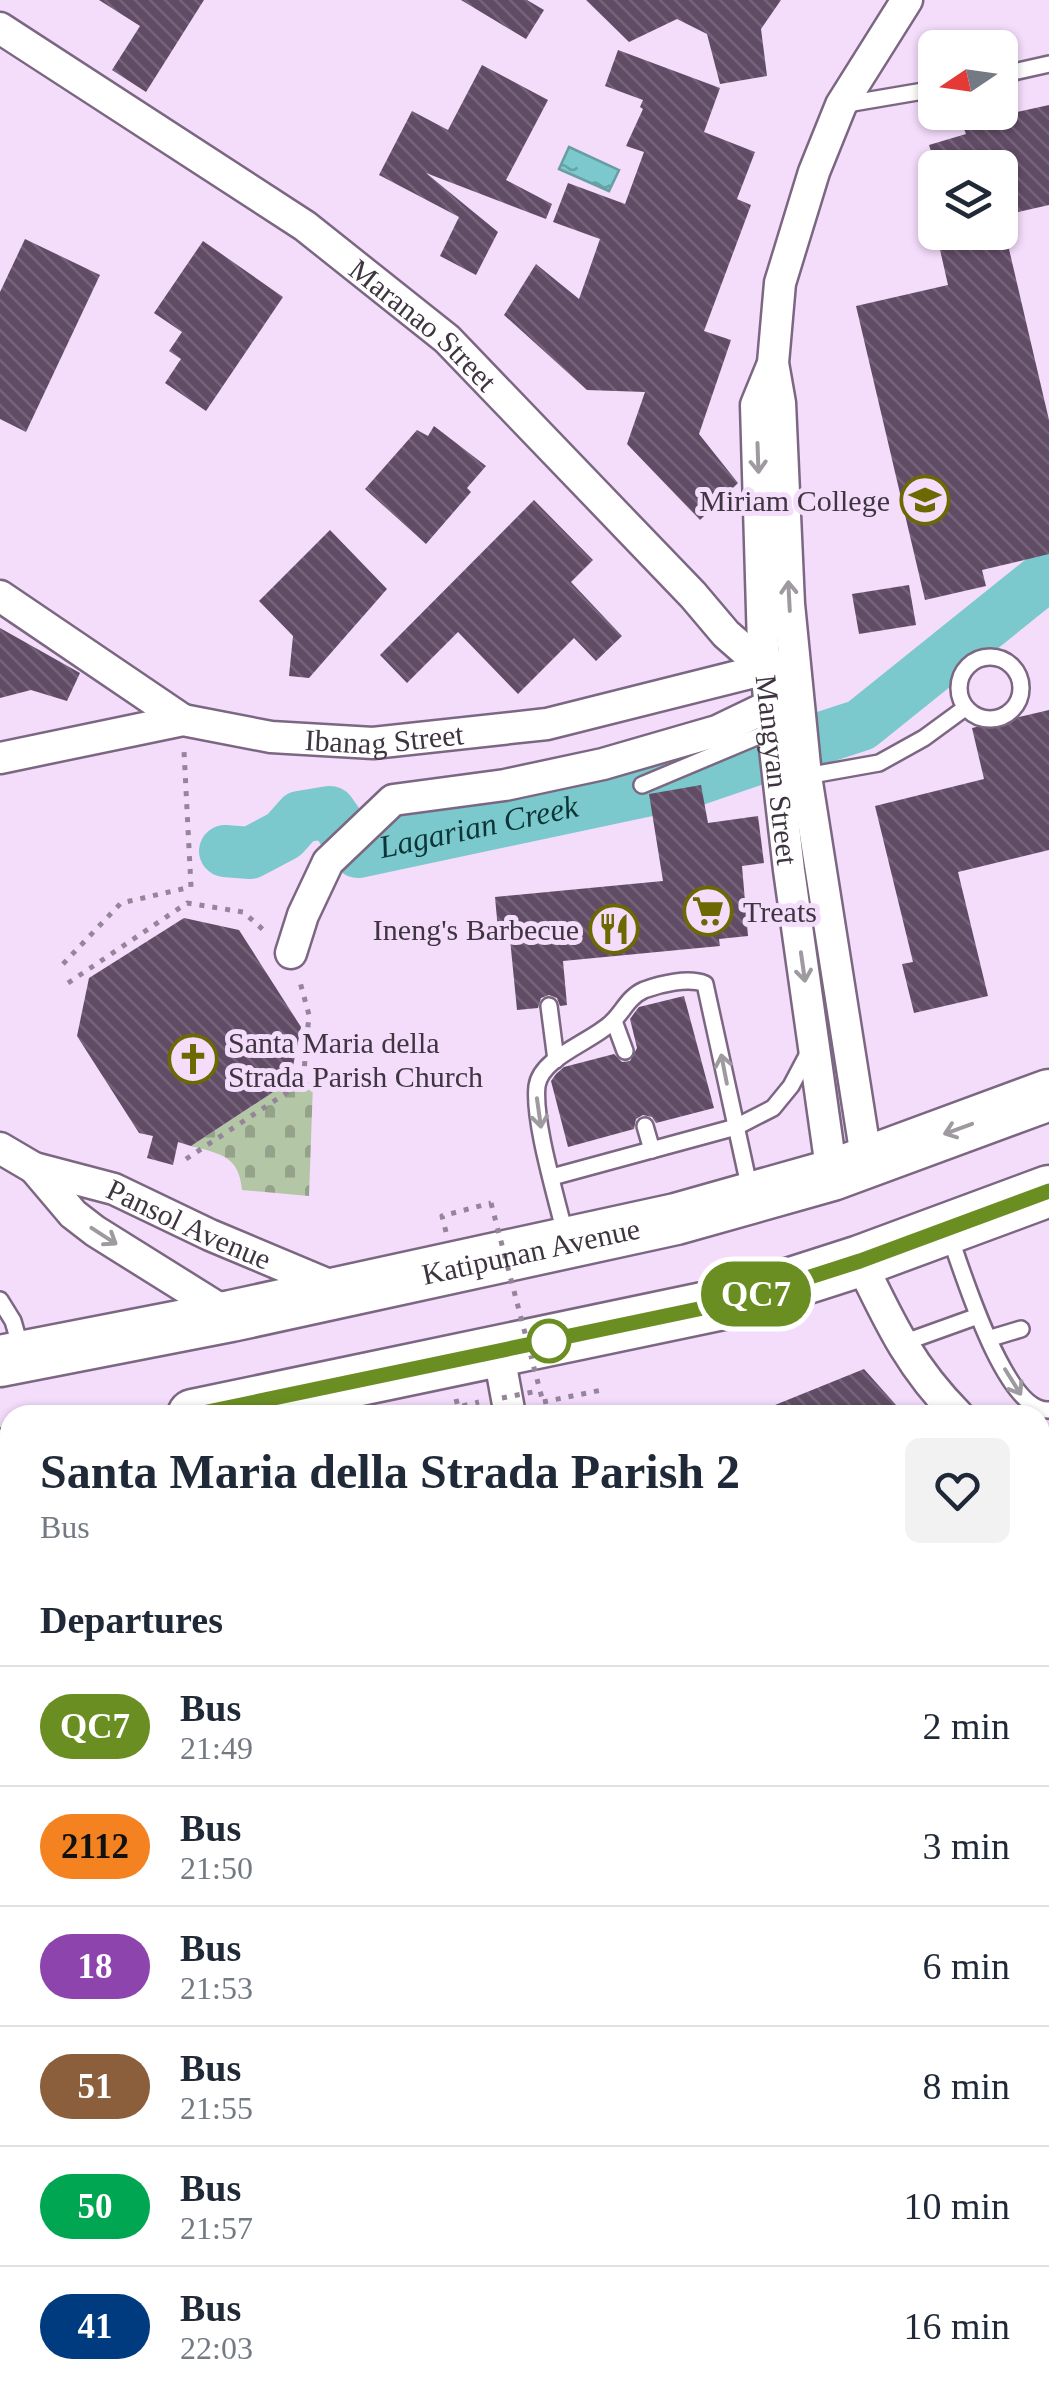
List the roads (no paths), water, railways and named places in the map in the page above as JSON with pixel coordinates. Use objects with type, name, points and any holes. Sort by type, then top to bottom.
[{"type":"main road","name":"Katipunan Avenue","points":[[8,1369],[752,1199],[849,1169],[1049,1095]]},
{"type":"main road","points":[[315,1405],[504,1390],[732,1302],[860,1261],[1049,1191]]},
{"type":"main road","points":[[8,1369],[452,1296],[492,1284],[560,1244]]},
{"type":"street","name":"Mangyan Street","points":[[849,1169],[814,1044],[772,717],[789,604],[785,474],[773,364],[780,283],[814,172],[841,105],[907,0]]},
{"type":"street","name":"Maranao Street","points":[[0,28],[305,226],[446,338],[693,594],[726,634],[780,667]]},
{"type":"street","points":[[0,596],[183,720]]},
{"type":"street","name":"Mangyan Street","points":[[780,667],[806,776],[849,1169]]},
{"type":"street","name":"Ibanag Street","points":[[0,758],[183,720],[271,737],[373,744],[547,724],[780,667]]},
{"type":"street","points":[[292,953],[303,914],[328,862],[393,800],[504,785],[603,764],[772,717]]},
{"type":"street","name":"Pansol Avenue","points":[[0,1148],[34,1168],[114,1189],[210,1235],[341,1290]]},
{"type":"street","name":"Pansol Avenue","points":[[34,1168],[95,1232],[231,1316]]},
{"type":"street","points":[[860,1261],[900,1344],[948,1405]]},
{"type":"lane","points":[[1018,71],[1049,64]]},
{"type":"lane","points":[[841,105],[918,92]]},
{"type":"lane","points":[[993,656],[1014,668],[1021,692],[1010,714],[986,720],[965,708],[958,685],[970,664],[993,656]]},
{"type":"lane","points":[[806,776],[879,763],[924,738],[965,708]]},
{"type":"lane","points":[[642,785],[772,717]]},
{"type":"lane","points":[[560,1244],[552,1177],[536,1108],[537,1083],[541,1072],[614,1021],[622,1007],[644,990],[686,981],[705,984],[752,1199]]},
{"type":"lane","points":[[548,1006],[556,1060]]},
{"type":"lane","points":[[614,1021],[625,1052]]},
{"type":"lane","points":[[552,1177],[736,1127],[773,1108],[792,1086],[814,1044]]},
{"type":"lane","points":[[645,1126],[652,1150]]},
{"type":"lane","points":[[946,1229],[978,1316],[1008,1377],[1029,1405]]},
{"type":"lane","points":[[0,1300],[13,1321],[8,1369]]},
{"type":"lane","points":[[900,1344],[978,1316]]},
{"type":"lane","points":[[990,1338],[1022,1329]]},
{"type":"water","points":[[569,147],[619,170],[609,191],[559,169]]},
{"type":"waterway","name":"Lagarian Creek","points":[[806,743],[861,725],[1049,574]]},
{"type":"waterway","name":"Lagarian Creek","points":[[225,851],[250,853],[284,835],[300,817],[330,812],[358,852],[692,781],[760,758]]},
{"type":"place","name":"Miriam College","points":[[925,500]]},
{"type":"place","name":"Treats","points":[[708,911]]},
{"type":"place","name":"Ineng's Barbecue","points":[[614,929]]},
{"type":"place","name":"Santa Maria della Strada Parish Church","points":[[193,1059]]}]
